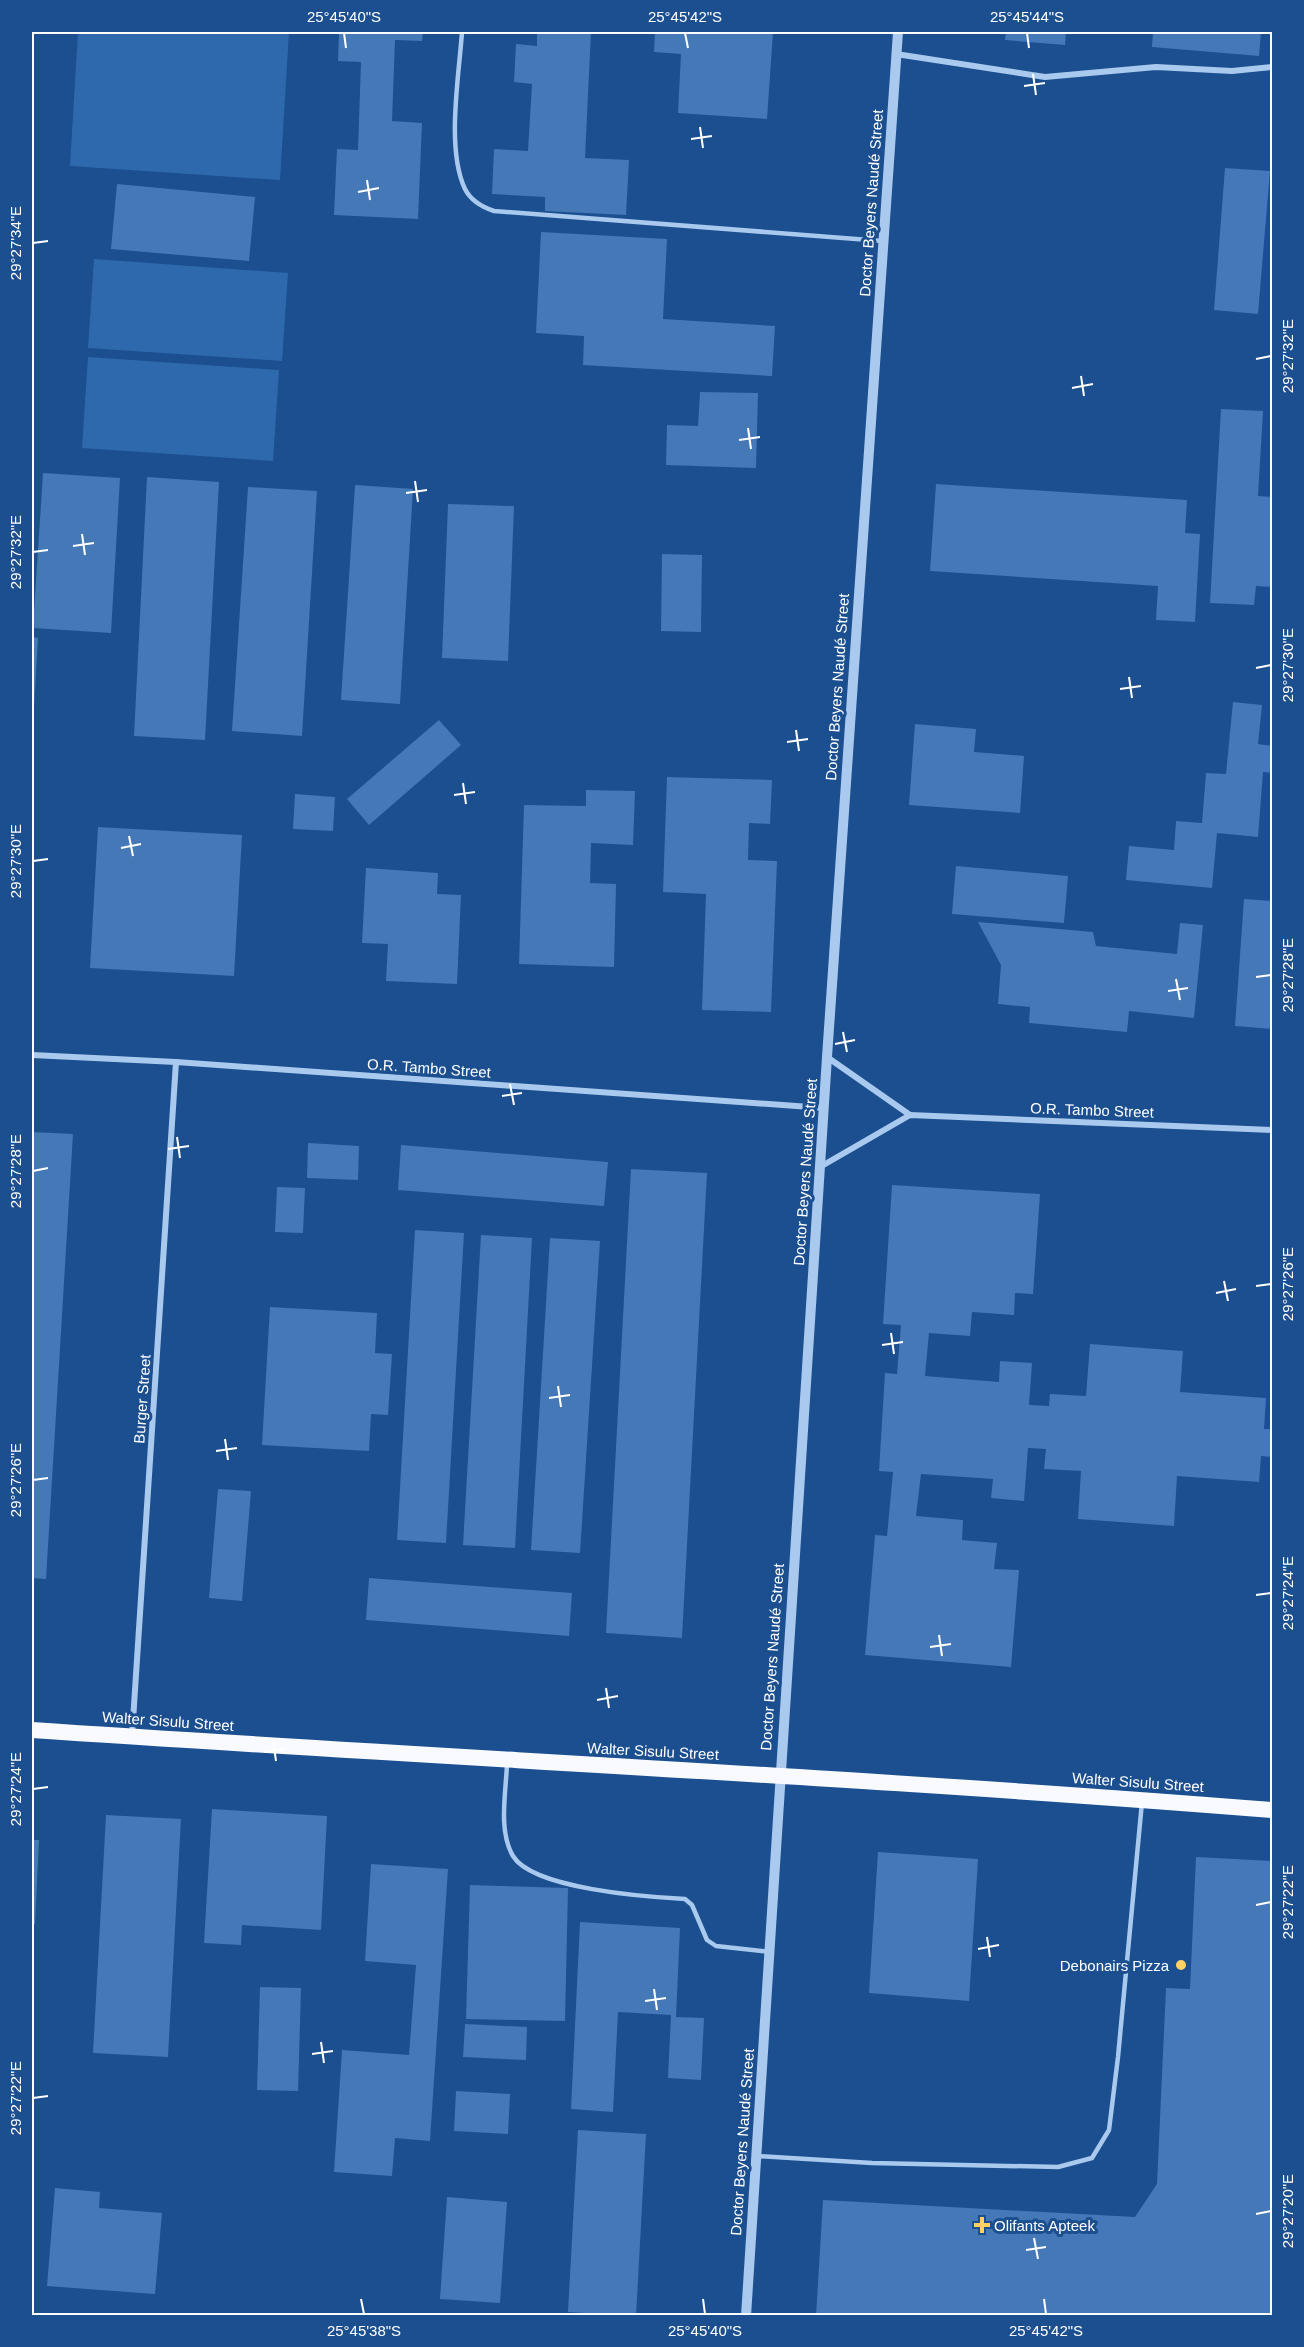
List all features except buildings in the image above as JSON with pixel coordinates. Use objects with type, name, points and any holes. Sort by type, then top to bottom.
[{"type":"highway","name":"Walter Sisulu Street","points":[[32,1730],[780,1776],[1272,1810]]},
{"type":"street","name":"Doctor Beyers Naudé Street","points":[[746,2316],[827,1057],[898,32]]},
{"type":"street","points":[[896,54],[1045,77],[1156,67],[1232,71],[1272,67]]},
{"type":"street","name":"O.R. Tambo Street","points":[[32,1055],[176,1062],[825,1108]]},
{"type":"street","points":[[820,1167],[910,1115],[827,1057]]},
{"type":"street","name":"Burger Street","points":[[132,1737],[176,1062]]},
{"type":"street","name":"O.R. Tambo Street","points":[[910,1115],[1272,1130]]},
{"type":"lane","points":[[462,32],[455,140],[459,169],[466,190],[483,208],[494,211],[882,241]]},
{"type":"lane","points":[[507,1761],[506,1839],[512,1855],[522,1867],[547,1877],[617,1894],[685,1899],[692,1905],[706,1940],[716,1946],[770,1952]]},
{"type":"lane","points":[[756,2156],[872,2163],[1058,2167],[1092,2158],[1108,2130],[1119,2057],[1142,1800]]},
{"type":"shaded area","points":[[78,32],[289,32],[280,180],[70,166]]},
{"type":"shaded area","points":[[94,259],[288,273],[282,361],[88,348]]},
{"type":"shaded area","points":[[88,357],[279,370],[273,461],[82,448]]},
{"type":"place","name":"Debonairs Pizza","points":[[1181,1965]]},
{"type":"place","name":"Olifants Apteek","points":[[982,2225]]}]
